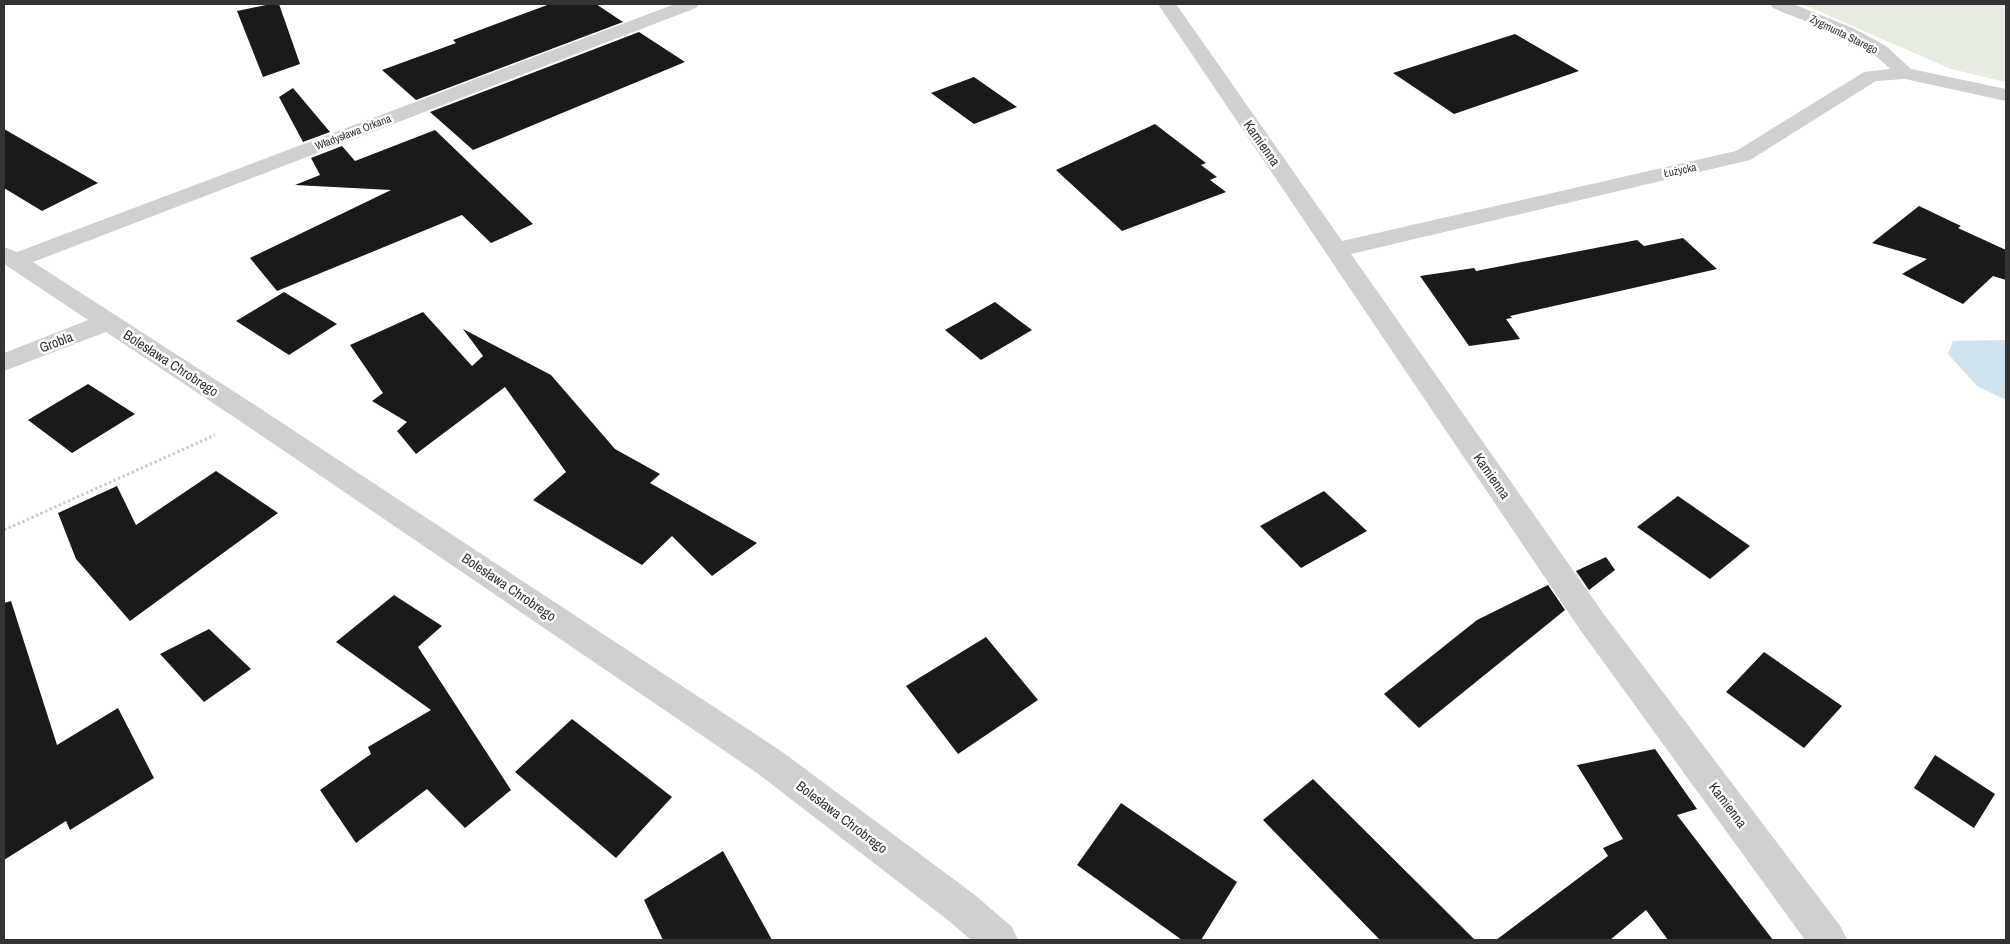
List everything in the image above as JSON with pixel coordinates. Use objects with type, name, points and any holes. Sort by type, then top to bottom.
[{"type":"street","name":"Władysława Orkana","points":[[9,257],[690,4]]},
{"type":"street","name":"Kamienna","points":[[1168,4],[1592,622],[1828,940]]},
{"type":"street","name":"Zygmunta Starego","points":[[1779,4],[1870,44],[1897,63],[1905,73]]},
{"type":"street","name":"Łużycka","points":[[1336,250],[1743,156],[1871,76],[1905,73],[2006,95]]},
{"type":"street","name":"Bolesława Chrobrego","points":[[9,257],[255,418],[769,762],[962,908],[999,940]]},
{"type":"street","name":"Grobla","points":[[4,362],[108,322]]},
{"type":"path","points":[[4,530],[255,418]]},
{"type":"shaded area","points":[[1802,4],[2006,4],[2006,82],[1951,69]]},
{"type":"water","points":[[2006,340],[2006,400],[1977,386],[1948,354],[1953,341]]},
{"type":"building","points":[[279,4],[300,64],[263,77],[237,11]]},
{"type":"building","points":[[550,4],[596,4],[623,22],[416,100],[382,70],[456,43],[453,40]]},
{"type":"building","points":[[639,32],[685,62],[473,150],[430,112]]},
{"type":"building","points":[[1515,34],[1579,71],[1454,114],[1393,73]]},
{"type":"building","points":[[974,77],[1017,107],[974,124],[931,93]]},
{"type":"building","points":[[293,88],[330,132],[303,142],[279,97]]},
{"type":"building","points":[[1155,124],[1206,163],[1201,165],[1217,177],[1210,180],[1226,192],[1122,231],[1056,170]]},
{"type":"building","points":[[4,129],[98,183],[42,211],[4,188]]},
{"type":"building","points":[[435,130],[533,224],[491,243],[462,215],[277,291],[250,258],[391,190],[295,185],[320,175],[311,158],[342,146],[355,161]]},
{"type":"building","points":[[1919,206],[1961,226],[1958,228],[2006,250],[2006,280],[1993,276],[1963,304],[1902,274],[1927,259],[1872,243]]},
{"type":"building","points":[[1683,238],[1717,269],[1510,316],[1512,318],[1506,319],[1520,339],[1469,346],[1420,276],[1474,268],[1476,271],[1637,240],[1644,246]]},
{"type":"building","points":[[284,292],[337,324],[289,355],[236,321]]},
{"type":"building","points":[[995,302],[1032,330],[981,360],[945,330]]},
{"type":"building","points":[[423,312],[472,366],[483,356],[463,329],[551,375],[615,449],[660,474],[650,483],[757,543],[712,576],[672,536],[642,565],[533,500],[566,472],[505,387],[416,454],[397,431],[407,422],[372,401],[383,393],[350,345]]},
{"type":"building","points":[[88,384],[135,414],[72,453],[28,420]]},
{"type":"building","points":[[216,471],[278,513],[130,621],[76,559],[58,513],[117,486],[136,525]]},
{"type":"building","points":[[1324,491],[1367,531],[1301,568],[1260,526]]},
{"type":"building","points":[[1678,496],[1750,546],[1710,579],[1637,527]]},
{"type":"building","points":[[1606,557],[1615,570],[1589,590],[1576,571]]},
{"type":"building","points":[[1548,585],[1565,610],[1419,728],[1384,694],[1477,620]]},
{"type":"building","points":[[394,595],[442,626],[418,647],[511,790],[465,828],[427,789],[356,843],[320,790],[371,754],[368,747],[431,710],[336,642]]},
{"type":"building","points":[[11,601],[57,745],[118,708],[154,778],[70,830],[66,821],[4,860],[4,603]]},
{"type":"building","points":[[209,629],[251,669],[204,702],[160,654]]},
{"type":"building","points":[[986,637],[1038,700],[958,754],[906,686]]},
{"type":"building","points":[[1764,652],[1842,706],[1804,748],[1726,692]]},
{"type":"building","points":[[572,719],[672,797],[616,858],[515,772]]},
{"type":"building","points":[[1655,749],[1697,809],[1677,815],[1773,940],[1668,940],[1646,910],[1610,940],[1496,940],[1608,856],[1603,848],[1623,839],[1577,765]]},
{"type":"building","points":[[1935,755],[1995,794],[1974,828],[1914,788]]},
{"type":"building","points":[[1313,779],[1475,940],[1380,940],[1263,820]]},
{"type":"building","points":[[1121,803],[1237,882],[1201,940],[1182,940],[1077,865]]},
{"type":"building","points":[[723,851],[772,940],[663,940],[644,900]]}]
